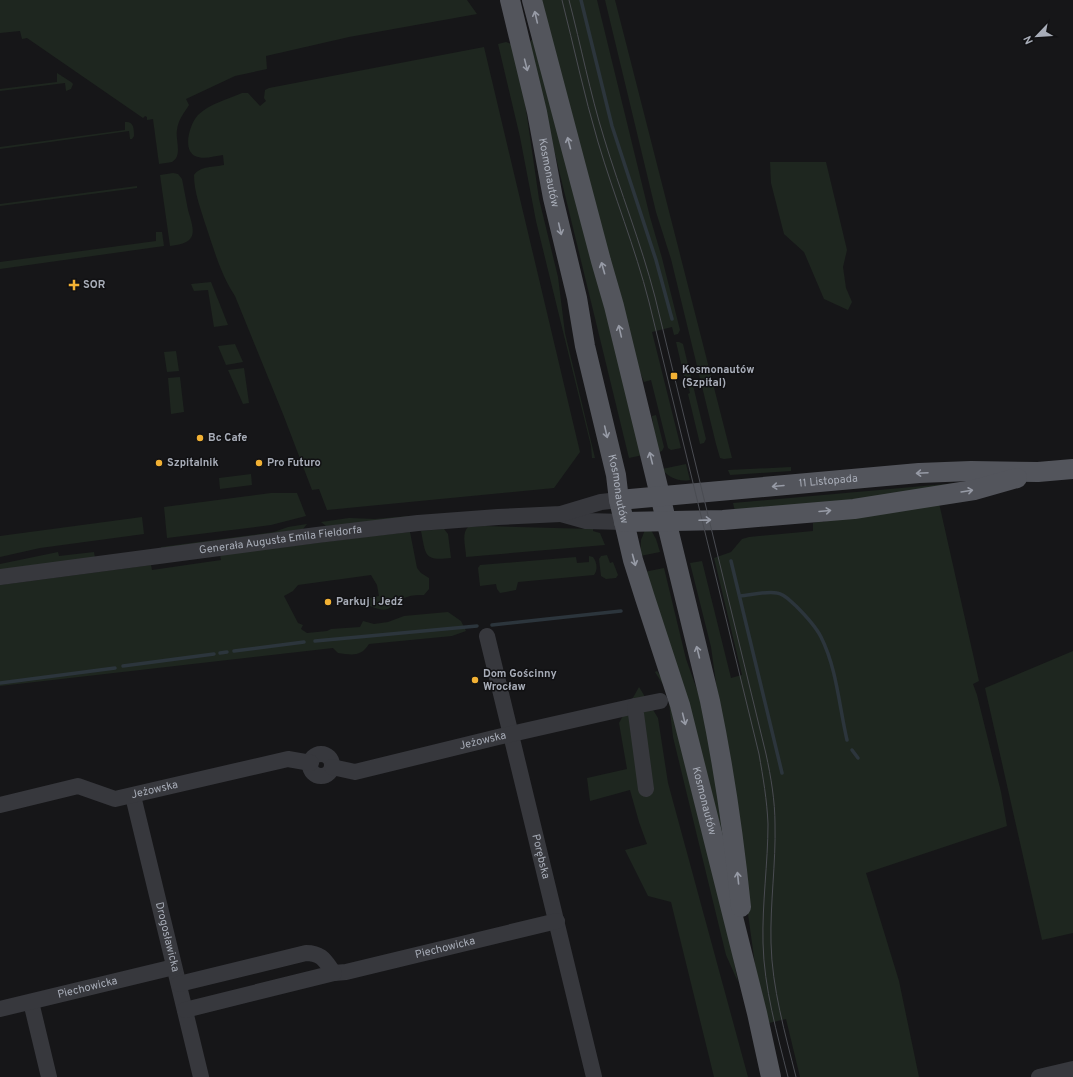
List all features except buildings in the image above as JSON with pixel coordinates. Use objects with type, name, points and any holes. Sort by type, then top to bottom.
[{"type":"main road","name":"Kosmonautów","points":[[510,0],[537,112],[553,198],[576,298],[585,346],[616,475],[619,500],[633,560],[680,705],[771,1077]]},
{"type":"main road","name":"Kosmonautów","points":[[532,0],[614,306],[710,701],[718,742],[738,878],[746,973]]},
{"type":"main road","name":"11 Listopada","points":[[619,500],[919,473],[971,471],[1038,472],[1073,469]]},
{"type":"main road","name":"11 Listopada","points":[[624,522],[723,520],[854,509],[974,490],[1038,472]]},
{"type":"street","name":"Generała Augusta Emila Fieldorfa","points":[[0,577],[317,535],[490,517],[561,514],[601,502],[619,500]]},
{"type":"street","name":"Generała Augusta Emila Fieldorfa","points":[[561,514],[586,520],[624,522]]},
{"type":"street","name":"Porębska","points":[[487,636],[594,1077]]},
{"type":"street","name":"Jeżowska","points":[[0,805],[78,786],[115,799],[288,759],[311,763],[314,757],[320,754],[327,756],[331,760],[332,767],[355,772],[512,734],[660,701]]},
{"type":"street","points":[[635,706],[646,788]]},
{"type":"street","name":"Drogosławicka","points":[[133,796],[201,1077]]},
{"type":"street","name":"Piechowicka","points":[[185,1010],[334,973],[346,972],[556,921]]},
{"type":"street","points":[[179,984],[306,953],[315,953],[323,958],[334,973]]},
{"type":"street","name":"Piechowicka","points":[[0,1009],[174,967]]},
{"type":"street","points":[[32,1002],[49,1077]]},
{"type":"street","points":[[1039,1077],[1073,1069]]},
{"type":"shaded area","points":[[0,0],[467,0],[477,14],[349,37],[266,56],[267,69],[235,76],[186,99],[189,105],[180,120],[177,130],[177,156],[172,162],[159,164],[153,119],[147,120],[147,117],[145,116],[143,118],[27,38],[22,39],[20,31],[0,33]]},
{"type":"shaded area","points":[[541,0],[597,0],[650,217],[680,330],[678,334],[674,335],[672,327],[652,332],[681,448],[671,450],[668,448],[651,380],[644,382],[634,357]]},
{"type":"shaded area","points":[[605,0],[615,0],[732,458],[720,458],[716,444],[671,259],[656,212]]},
{"type":"shaded area","points":[[531,40],[533,40],[594,261],[643,455],[629,458],[529,47]]},
{"type":"shaded area","points":[[506,42],[511,44],[523,89],[539,199],[558,277],[565,333],[595,458],[592,458],[591,446],[536,221],[520,137],[498,44]]},
{"type":"shaded area","points":[[484,47],[580,452],[554,488],[327,510],[319,489],[312,490],[235,296],[218,262],[196,194],[194,175],[203,168],[224,165],[223,155],[205,158],[195,156],[191,153],[188,142],[192,124],[202,111],[242,93],[248,93],[260,106],[266,101],[264,98],[265,90],[269,88]]},
{"type":"shaded area","points":[[57,73],[73,84],[71,89],[66,91],[65,83],[0,91],[0,89],[57,82]]},
{"type":"shaded area","points":[[125,122],[132,124],[133,126],[134,136],[132,139],[130,139],[129,131],[0,149],[0,147],[125,130]]},
{"type":"shaded area","points":[[770,162],[826,162],[847,250],[843,267],[846,288],[852,302],[848,310],[824,299],[804,252],[784,234],[771,183]]},
{"type":"shaded area","points":[[173,173],[178,174],[182,179],[193,231],[192,236],[186,242],[179,245],[170,246],[160,175]]},
{"type":"shaded area","points":[[137,186],[137,188],[0,206],[0,204]]},
{"type":"shaded area","points":[[156,232],[162,232],[164,246],[0,269],[0,262],[156,241]]},
{"type":"shaded area","points":[[211,282],[228,325],[214,327],[208,290],[194,291],[191,284]]},
{"type":"shaded area","points":[[676,342],[683,344],[706,439],[704,443],[700,444],[688,394],[690,393],[686,376],[684,376]]},
{"type":"shaded area","points":[[235,344],[243,362],[226,365],[218,346]]},
{"type":"shaded area","points":[[176,351],[179,371],[167,372],[164,352]]},
{"type":"shaded area","points":[[244,368],[249,403],[243,404],[228,370]]},
{"type":"shaded area","points":[[180,377],[184,412],[171,414],[168,378]]},
{"type":"shaded area","points":[[656,415],[664,447],[662,451],[657,453],[652,416]]},
{"type":"shaded area","points":[[686,464],[690,480],[674,479],[662,469]]},
{"type":"shaded area","points":[[791,467],[791,471],[730,475],[728,470]]},
{"type":"shaded area","points":[[251,474],[252,485],[220,489],[219,478]]},
{"type":"shaded area","points":[[968,482],[874,498],[735,512],[733,503]]},
{"type":"shaded area","points":[[271,493],[297,493],[306,516],[271,525],[167,538],[164,507]]},
{"type":"shaded area","points":[[939,503],[979,681],[973,684],[1001,792],[1007,826],[866,873],[899,981],[919,1077],[800,1077],[786,1019],[765,1024],[757,979],[711,647],[690,563],[702,561],[731,678],[742,675],[714,558],[731,552],[742,539],[749,537],[813,531],[813,523],[822,521]]},
{"type":"shaded area","points":[[409,516],[409,518],[326,526],[321,522],[349,518],[375,519]]},
{"type":"shaded area","points":[[142,517],[144,534],[40,548],[0,557],[0,536]]},
{"type":"shaded area","points":[[307,524],[303,529],[161,549],[161,547],[274,532],[288,527]]},
{"type":"shaded area","points":[[485,526],[593,529],[593,531],[600,533],[605,545],[466,557],[464,537],[466,530],[468,527]]},
{"type":"shaded area","points":[[444,529],[448,534],[451,558],[436,559],[428,555],[424,546],[421,531]]},
{"type":"shaded area","points":[[645,530],[651,530],[656,539],[660,552],[640,556],[641,540]]},
{"type":"shaded area","points":[[410,532],[417,568],[421,573],[429,578],[429,589],[424,595],[413,595],[407,597],[397,602],[390,608],[383,610],[370,606],[369,598],[379,596],[377,585],[371,575],[298,585],[293,591],[284,596],[298,623],[303,625],[301,629],[307,633],[327,631],[331,629],[360,627],[363,621],[374,624],[388,622],[404,616],[448,612],[461,621],[466,631],[452,636],[369,644],[363,651],[356,654],[338,653],[333,648],[0,686],[0,585],[151,565],[152,570],[221,560],[220,555]]},
{"type":"shaded area","points":[[58,552],[59,556],[94,552],[95,558],[0,570],[0,564]]},
{"type":"shaded area","points":[[607,555],[610,563],[613,562],[618,575],[616,578],[606,579],[601,576],[599,559],[601,556]]},
{"type":"shaded area","points":[[589,556],[593,557],[596,564],[596,571],[594,575],[518,582],[516,590],[500,593],[496,584],[480,586],[478,568],[480,565],[576,557],[577,563],[589,562]]},
{"type":"shaded area","points":[[664,568],[686,659],[705,712],[727,852],[644,572]]},
{"type":"shaded area","points":[[1073,651],[1073,933],[1042,940],[985,688]]},
{"type":"shaded area","points":[[657,671],[665,683],[729,936],[738,982],[726,955],[673,737],[669,703],[664,686],[655,672]]},
{"type":"shaded area","points":[[639,687],[658,718],[668,783],[748,1077],[714,1077],[671,902],[648,896],[625,850],[647,844],[630,790],[590,801],[587,778],[627,769],[619,723]]},
{"type":"waterway","points":[[581,0],[612,126],[656,260],[672,319]]},
{"type":"waterway","points":[[731,561],[782,773]]},
{"type":"waterway","points":[[740,596],[768,592],[780,594],[785,596],[813,624],[821,637],[831,662],[847,740]]},
{"type":"waterway","points":[[492,625],[621,611]]},
{"type":"waterway","points":[[315,641],[477,626]]},
{"type":"waterway","points":[[234,651],[304,642]]},
{"type":"waterway","points":[[220,653],[227,652]]},
{"type":"waterway","points":[[123,666],[214,654]]},
{"type":"waterway","points":[[0,683],[115,668]]},
{"type":"waterway","points":[[852,750],[858,758]]},
{"type":"tram line","points":[[562,0],[598,142],[649,302],[759,754],[766,797],[768,824],[763,913],[764,960],[768,994],[788,1077]]},
{"type":"tram line","points":[[569,0],[599,121],[655,297],[770,771],[775,815],[775,853],[771,928],[772,960],[776,994],[796,1077]]},
{"type":"place","name":"SOR","points":[[74,285]]},
{"type":"place","name":"Kosmonautów (Szpital)","points":[[674,376]]},
{"type":"place","name":"Bc Cafe","points":[[200,438]]},
{"type":"place","name":"Szpitalnik","points":[[159,463]]},
{"type":"place","name":"Pro Futuro","points":[[259,463]]},
{"type":"place","name":"Parkuj i Jedź","points":[[328,602]]},
{"type":"place","name":"Dom Gościnny Wrocław","points":[[475,680]]}]
